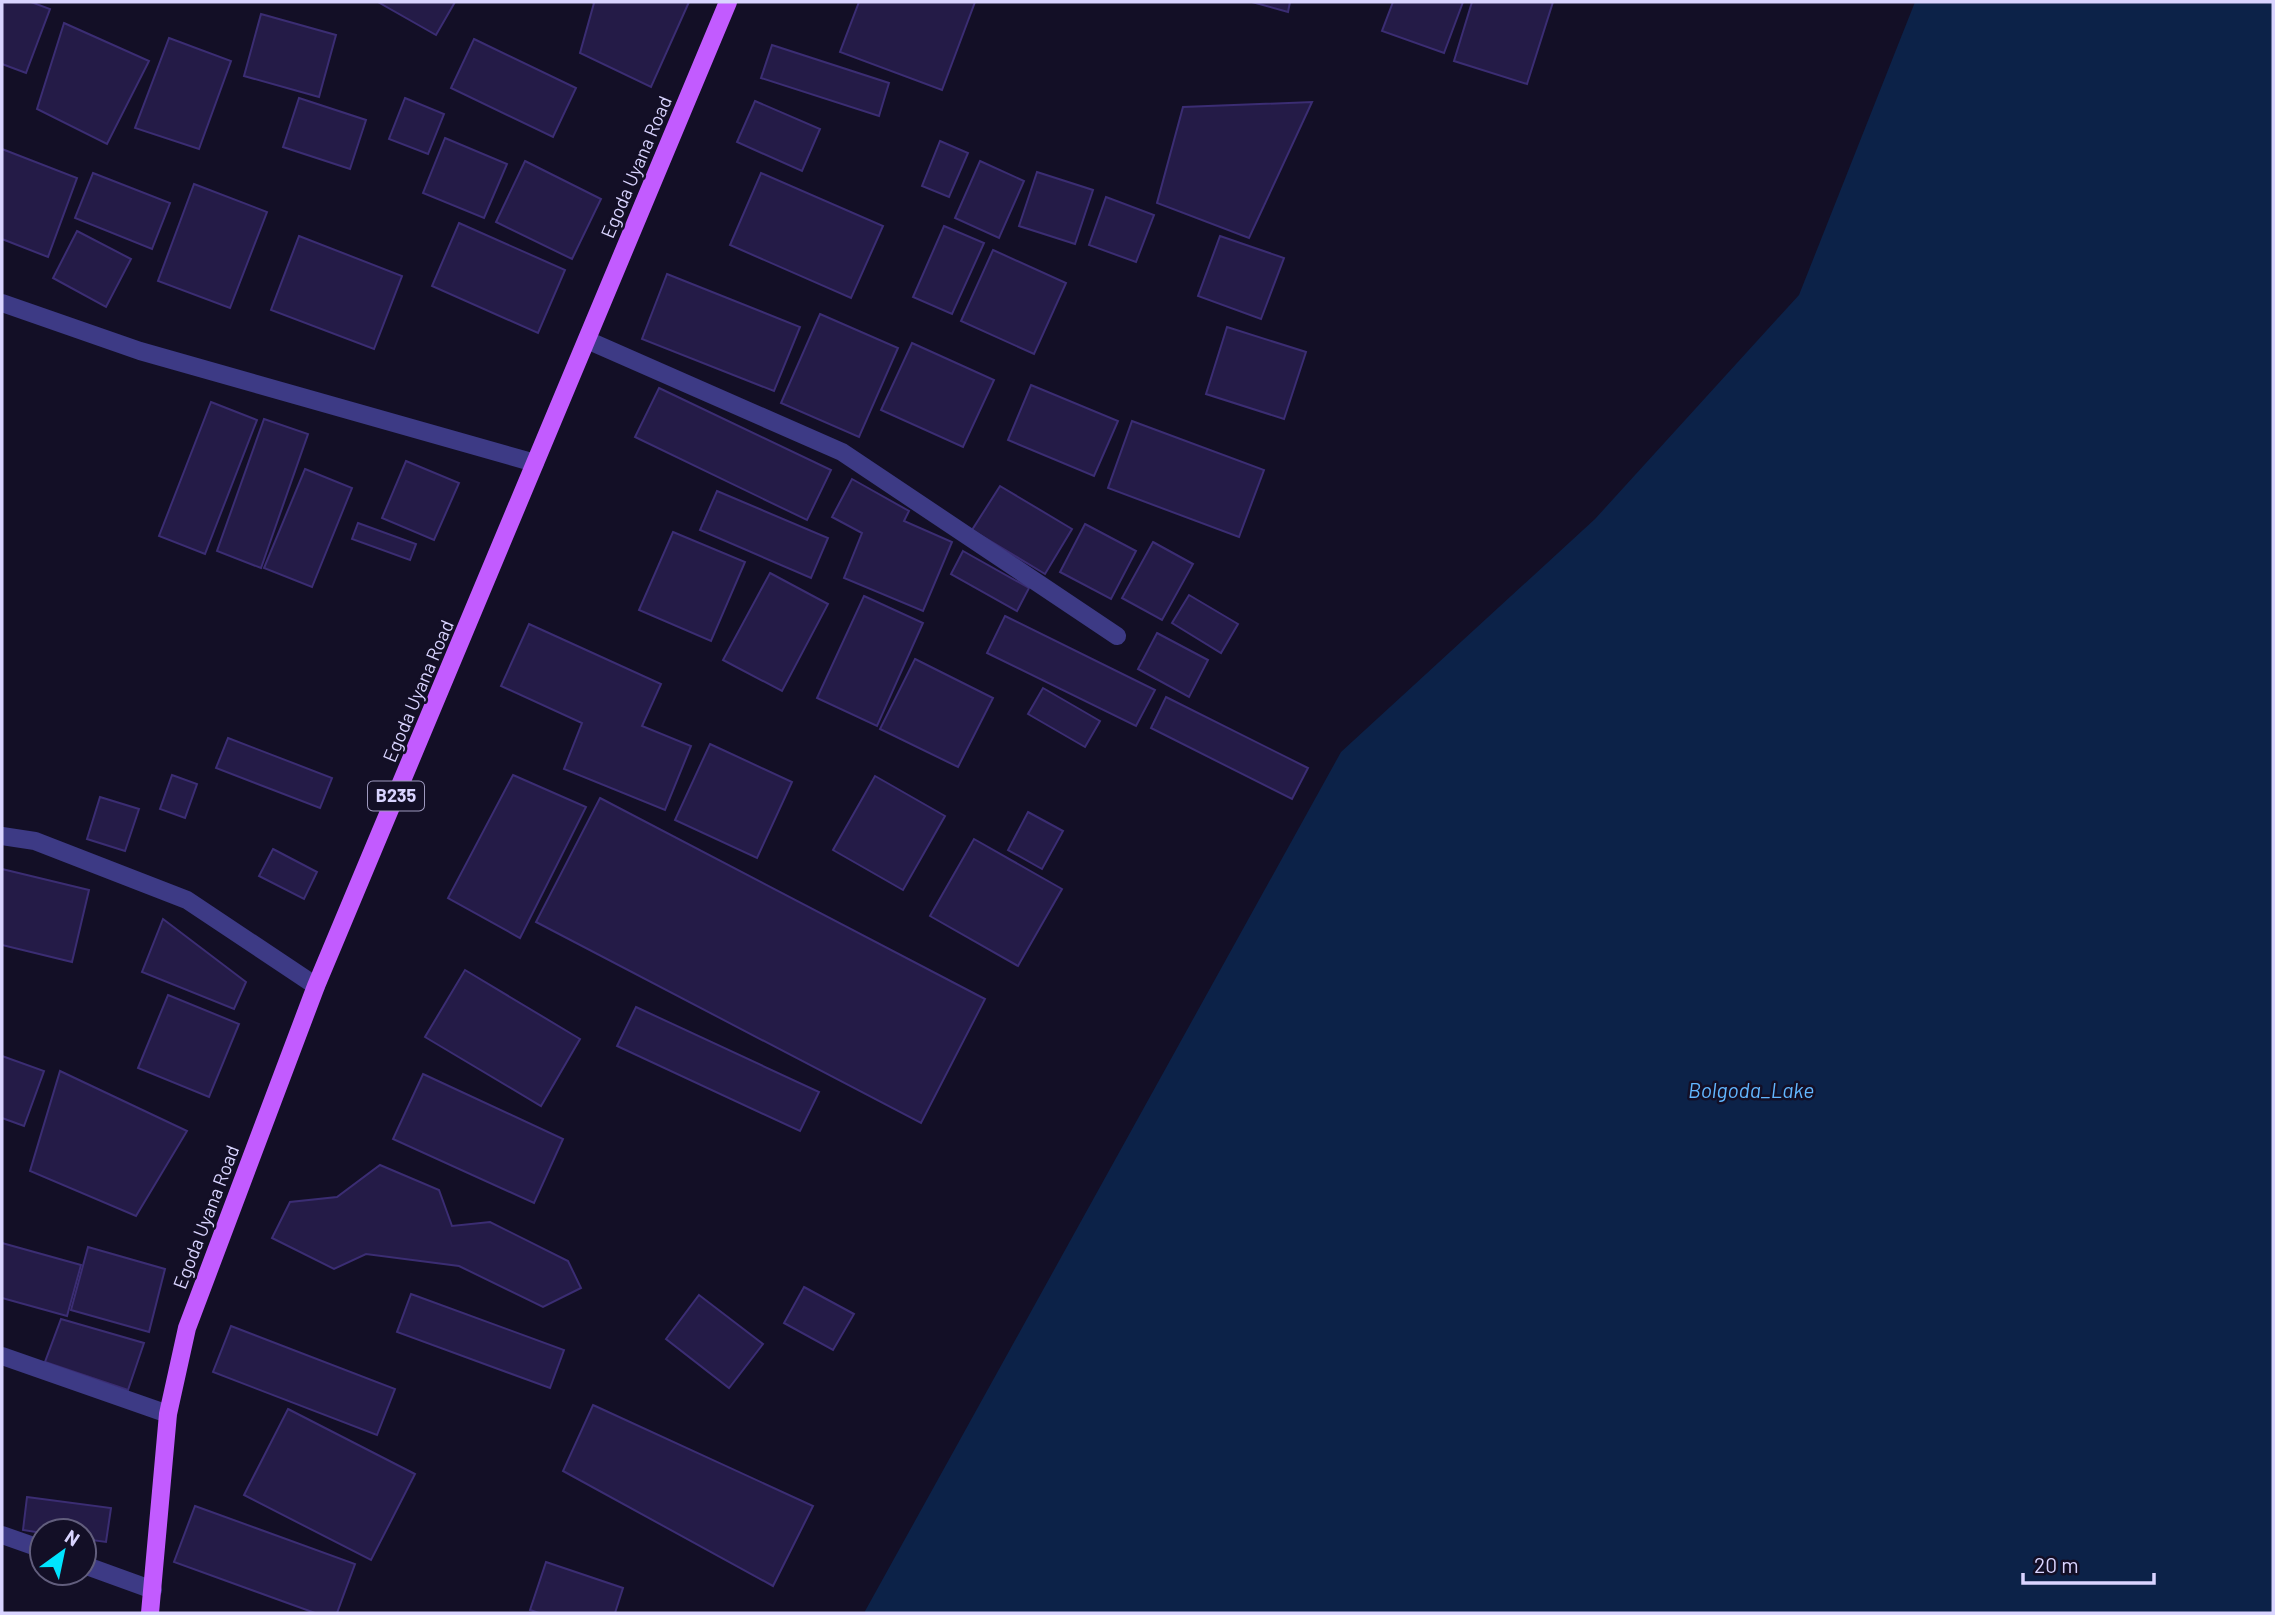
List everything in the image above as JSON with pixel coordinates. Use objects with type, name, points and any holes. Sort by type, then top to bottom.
[{"type":"main road","name":"Egoda Uyana Road","points":[[150,1613],[168,1414],[187,1328],[316,986],[728,2]]},
{"type":"street","points":[[2,303],[140,351],[535,464]]},
{"type":"street","points":[[587,340],[842,453],[1117,636]]},
{"type":"street","points":[[2,836],[35,841],[187,900],[316,986]]},
{"type":"street","points":[[2,1356],[168,1414]]},
{"type":"street","points":[[2,1535],[28,1544]]},
{"type":"street","points":[[98,1569],[153,1590]]},
{"type":"water","name":"Bolgoda_Lake","points":[[1915,2],[2273,2],[2273,1613],[864,1613],[1341,752],[1595,519],[1799,295]]},
{"type":"building","points":[[2,2],[31,2],[50,9],[26,73],[2,64]]},
{"type":"building","points":[[378,2],[455,2],[436,35]]},
{"type":"building","points":[[592,2],[689,2],[651,87],[580,53],[594,3]]},
{"type":"building","points":[[859,2],[975,2],[942,90],[840,52]]},
{"type":"building","points":[[1252,2],[1290,2],[1288,12]]},
{"type":"building","points":[[1393,2],[1463,2],[1444,53],[1382,31]]},
{"type":"building","points":[[1472,2],[1553,2],[1527,84],[1454,61]]},
{"type":"building","points":[[261,14],[336,35],[319,97],[244,76]]},
{"type":"building","points":[[64,23],[149,61],[107,144],[37,109]]},
{"type":"building","points":[[169,38],[231,61],[199,149],[135,128]]},
{"type":"building","points":[[474,39],[576,88],[553,137],[451,88]]},
{"type":"building","points":[[772,45],[889,83],[879,116],[761,78]]},
{"type":"building","points":[[299,98],[366,120],[350,169],[283,147]]},
{"type":"building","points":[[405,98],[444,114],[428,154],[389,139]]},
{"type":"building","points":[[755,101],[820,129],[802,171],[737,142]]},
{"type":"building","points":[[1312,102],[1249,238],[1157,203],[1183,107]]},
{"type":"building","points":[[445,138],[507,164],[484,218],[423,193]]},
{"type":"building","points":[[940,141],[968,153],[949,197],[922,186]]},
{"type":"building","points":[[2,149],[77,178],[48,257],[2,239]]},
{"type":"building","points":[[525,161],[601,199],[572,259],[496,222]]},
{"type":"building","points":[[980,161],[1024,181],[999,238],[955,218]]},
{"type":"building","points":[[1037,172],[1093,190],[1075,244],[1019,226]]},
{"type":"building","points":[[93,173],[170,203],[152,249],[75,218]]},
{"type":"building","points":[[761,173],[883,226],[851,298],[730,245]]},
{"type":"building","points":[[194,184],[267,212],[230,308],[158,281]]},
{"type":"building","points":[[1106,197],[1154,215],[1136,262],[1089,245]]},
{"type":"building","points":[[459,223],[565,270],[538,333],[432,286]]},
{"type":"building","points":[[944,226],[984,243],[952,314],[913,297]]},
{"type":"building","points":[[77,231],[131,259],[106,307],[53,278]]},
{"type":"building","points":[[299,236],[402,276],[374,349],[271,310]]},
{"type":"building","points":[[1220,236],[1284,258],[1261,319],[1198,296]]},
{"type":"building","points":[[993,250],[1066,283],[1034,354],[961,321]]},
{"type":"building","points":[[667,274],[800,327],[774,391],[642,339]]},
{"type":"building","points":[[820,314],[898,348],[859,437],[781,403]]},
{"type":"building","points":[[1227,327],[1306,352],[1284,419],[1206,394]]},
{"type":"building","points":[[912,343],[994,380],[963,447],[881,410]]},
{"type":"building","points":[[1031,385],[1118,421],[1094,476],[1008,440]]},
{"type":"building","points":[[659,388],[831,470],[807,520],[635,437]]},
{"type":"building","points":[[211,402],[257,420],[205,554],[159,536]]},
{"type":"building","points":[[264,419],[308,434],[261,568],[217,551]]},
{"type":"building","points":[[1132,421],[1264,470],[1239,537],[1108,488]]},
{"type":"building","points":[[406,461],[459,483],[434,540],[382,518]]},
{"type":"building","points":[[305,469],[352,488],[312,587],[264,568]]},
{"type":"building","points":[[852,479],[909,511],[904,521],[952,542],[923,611],[844,578],[862,533],[832,517]]},
{"type":"building","points":[[1000,486],[1072,529],[1045,574],[972,530]]},
{"type":"building","points":[[717,491],[828,538],[811,578],[700,530]]},
{"type":"building","points":[[358,523],[416,544],[410,560],[352,539]]},
{"type":"building","points":[[1085,524],[1136,551],[1111,599],[1060,572]]},
{"type":"building","points":[[673,532],[745,562],[711,641],[639,610]]},
{"type":"building","points":[[1153,542],[1193,564],[1162,620],[1122,598]]},
{"type":"building","points":[[963,551],[1029,588],[1017,611],[951,574]]},
{"type":"building","points":[[770,573],[828,604],[782,691],[723,660]]},
{"type":"building","points":[[1189,595],[1238,624],[1221,653],[1172,623]]},
{"type":"building","points":[[864,596],[923,623],[877,726],[817,698]]},
{"type":"building","points":[[1005,616],[1155,690],[1136,726],[987,653]]},
{"type":"building","points":[[529,624],[661,684],[642,726],[691,746],[665,810],[564,769],[582,723],[501,686]]},
{"type":"building","points":[[1157,633],[1208,660],[1189,697],[1138,669]]},
{"type":"building","points":[[915,659],[993,698],[958,767],[880,729]]},
{"type":"building","points":[[1043,688],[1100,721],[1085,747],[1028,714]]},
{"type":"building","points":[[1166,697],[1308,768],[1292,799],[1151,728]]},
{"type":"building","points":[[228,738],[332,778],[320,808],[216,768]]},
{"type":"building","points":[[710,744],[792,782],[757,858],[675,820]]},
{"type":"building","points":[[172,775],[197,784],[185,818],[160,809]]},
{"type":"building","points":[[513,775],[586,807],[520,938],[448,898]]},
{"type":"building","points":[[875,776],[945,816],[903,890],[833,850]]},
{"type":"building","points":[[100,797],[139,809],[125,851],[87,839]]},
{"type":"building","points":[[600,798],[985,999],[921,1123],[536,922]]},
{"type":"building","points":[[1028,812],[1063,831],[1042,869],[1008,850]]},
{"type":"building","points":[[974,839],[1062,889],[1018,966],[930,916]]},
{"type":"building","points":[[273,849],[317,872],[304,899],[259,876]]},
{"type":"building","points":[[2,869],[89,890],[72,962],[2,945]]},
{"type":"building","points":[[163,919],[246,982],[234,1009],[142,972]]},
{"type":"building","points":[[465,970],[580,1039],[541,1106],[425,1037]]},
{"type":"building","points":[[168,995],[239,1024],[209,1097],[138,1068]]},
{"type":"building","points":[[636,1007],[819,1092],[800,1131],[617,1046]]},
{"type":"building","points":[[2,1056],[44,1071],[24,1126],[2,1118]]},
{"type":"building","points":[[60,1071],[187,1131],[136,1216],[30,1171]]},
{"type":"building","points":[[423,1074],[563,1139],[534,1203],[393,1139]]},
{"type":"building","points":[[380,1165],[439,1190],[452,1226],[490,1222],[568,1261],[581,1288],[543,1307],[459,1266],[366,1254],[334,1269],[272,1238],[290,1202],[337,1197]]},
{"type":"building","points":[[2,1243],[81,1265],[67,1316],[2,1298]]},
{"type":"building","points":[[88,1247],[165,1269],[149,1332],[71,1310]]},
{"type":"building","points":[[804,1287],[854,1314],[833,1350],[784,1323]]},
{"type":"building","points":[[411,1294],[564,1350],[550,1388],[397,1332]]},
{"type":"building","points":[[699,1295],[763,1344],[729,1388],[666,1339]]},
{"type":"building","points":[[61,1319],[144,1343],[128,1390],[45,1362]]},
{"type":"building","points":[[231,1326],[395,1389],[377,1435],[213,1372]]},
{"type":"building","points":[[593,1405],[813,1506],[773,1586],[563,1471]]},
{"type":"building","points":[[288,1409],[415,1474],[371,1560],[244,1495]]},
{"type":"building","points":[[27,1497],[111,1508],[106,1542],[98,1541],[98,1517],[28,1517],[28,1531],[23,1530]]},
{"type":"building","points":[[195,1506],[355,1564],[337,1613],[315,1613],[174,1562]]},
{"type":"building","points":[[546,1562],[623,1588],[615,1613],[539,1613],[530,1610]]}]
